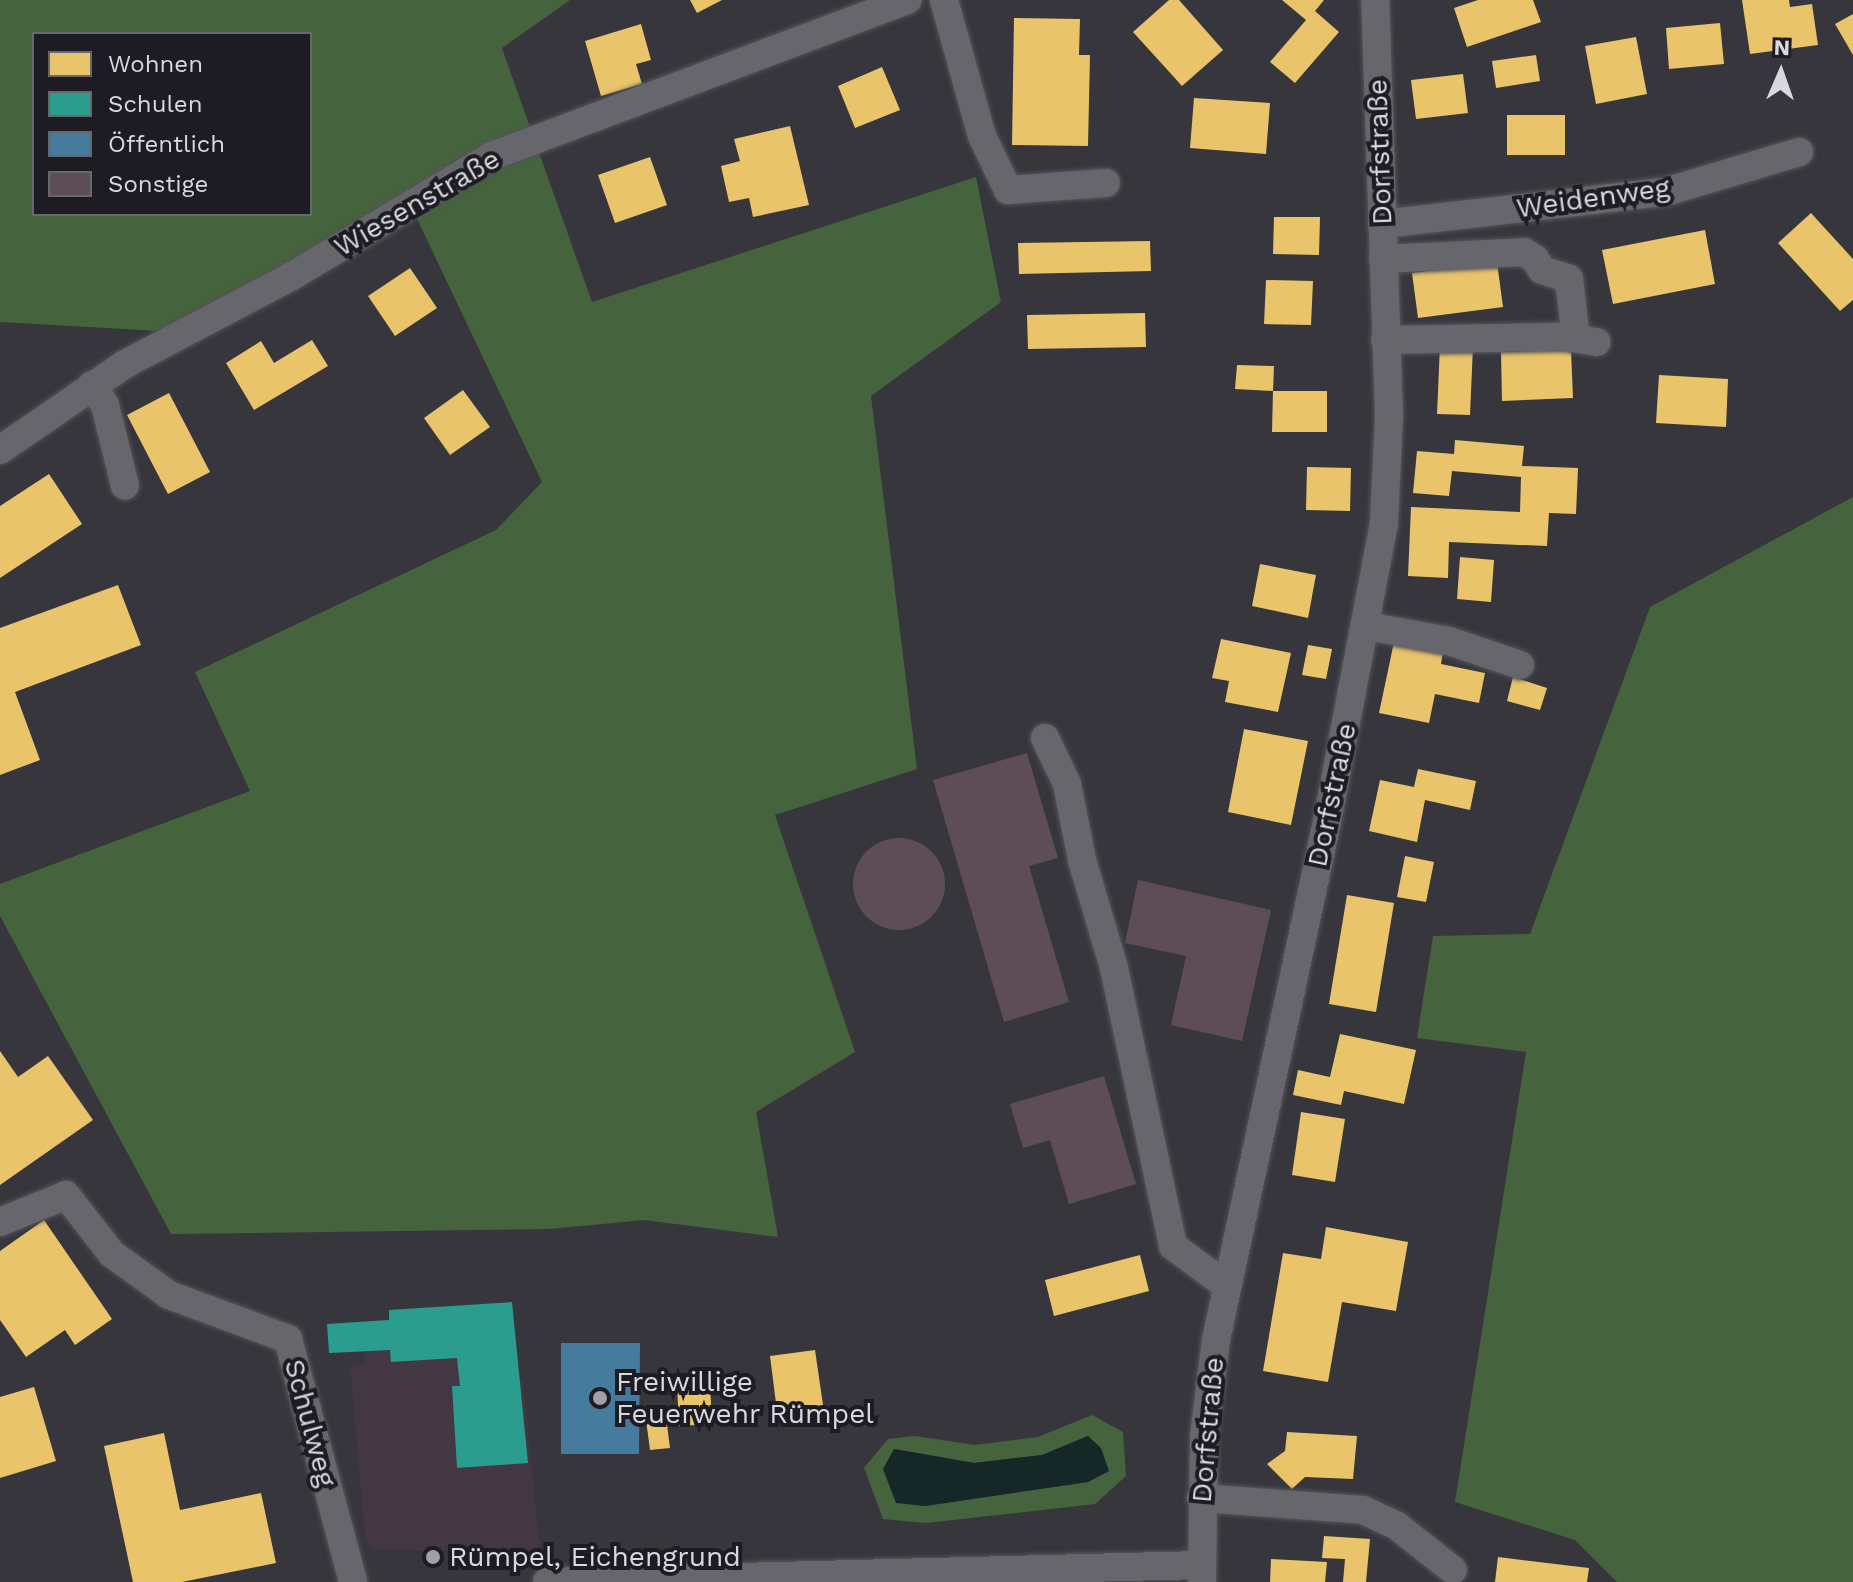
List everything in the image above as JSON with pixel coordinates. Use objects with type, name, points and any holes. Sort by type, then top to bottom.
[{"type":"street","name":"Wiesenstraße","points":[[0,450],[92,385],[318,261],[492,156],[908,0]]},
{"type":"street","points":[[944,0],[982,136],[1008,190],[1106,183]]},
{"type":"street","name":"Dorfstraße","points":[[1201,1574],[1204,1436],[1227,1286],[1367,626],[1388,479],[1375,0]]},
{"type":"street","name":"Weidenweg","points":[[1382,224],[1665,192],[1799,152]]},
{"type":"street","points":[[1383,259],[1524,252],[1535,259],[1542,270],[1569,279],[1586,340],[1385,340]]},
{"type":"street","points":[[92,385],[105,405],[125,486]]},
{"type":"street","points":[[1367,626],[1449,641],[1520,665]]},
{"type":"street","points":[[1045,738],[1067,784],[1082,860],[1114,968],[1173,1246],[1227,1286]]},
{"type":"street","name":"Schulweg","points":[[0,1222],[66,1195],[112,1254],[169,1295],[288,1339],[353,1582]]},
{"type":"street","points":[[1201,1498],[1363,1510],[1397,1526],[1453,1570]]},
{"type":"street","points":[[547,1582],[1201,1574]]},
{"type":"shaded area","points":[[512,1302],[518,1381],[523,1381],[540,1552],[374,1550],[365,1536],[350,1365],[364,1364],[364,1352],[329,1353],[327,1324],[389,1320],[389,1310]]},
{"type":"shaded area","points":[[1088,1436],[1101,1448],[1109,1471],[1088,1482],[925,1506],[896,1503],[883,1469],[894,1449],[974,1463],[1042,1455]]},
{"type":"green space","points":[[0,0],[570,0],[502,48],[592,302],[976,177],[1001,302],[871,396],[917,769],[775,815],[855,1052],[756,1112],[778,1237],[644,1220],[549,1229],[171,1234],[0,916],[0,884],[250,791],[195,672],[496,530],[542,482],[410,204],[160,331],[0,322]]},
{"type":"green space","points":[[1853,497],[1853,1582],[1617,1582],[1575,1540],[1455,1502],[1526,1052],[1417,1038],[1433,936],[1530,934],[1650,607]]},
{"type":"green space","points":[[1092,1415],[1123,1432],[1126,1476],[1095,1504],[926,1523],[883,1519],[864,1468],[888,1439],[915,1436],[975,1445],[1038,1437]],"holes":[[[1088,1436],[1109,1471],[1088,1482],[925,1506],[896,1502],[894,1449],[974,1463],[1042,1455]]]},
{"type":"building: Wohnen","points":[[690,0],[722,0],[697,13]]},
{"type":"building: Wohnen","points":[[1169,0],[1179,0],[1223,50],[1182,86],[1133,32]]},
{"type":"building: Wohnen","points":[[1282,0],[1324,0],[1315,11],[1339,32],[1295,83],[1270,62],[1306,20]]},
{"type":"building: Wohnen","points":[[1478,0],[1533,0],[1541,22],[1467,47],[1454,8]]},
{"type":"building: Wohnen","points":[[1742,0],[1789,0],[1790,7],[1812,4],[1818,45],[1750,54]]},
{"type":"building: Wohnen","points":[[1853,14],[1853,55],[1835,24]]},
{"type":"building: Wohnen","points":[[1014,18],[1080,19],[1079,55],[1090,55],[1088,146],[1012,145]]},
{"type":"building: Wohnen","points":[[1720,23],[1724,64],[1669,69],[1666,28]]},
{"type":"building: Wohnen","points":[[641,24],[651,60],[636,64],[642,84],[601,96],[585,41]]},
{"type":"building: Wohnen","points":[[1636,37],[1647,94],[1596,104],[1585,46]]},
{"type":"building: Wohnen","points":[[1536,55],[1540,81],[1496,88],[1492,61]]},
{"type":"building: Wohnen","points":[[882,67],[900,110],[855,128],[838,86]]},
{"type":"building: Wohnen","points":[[1463,74],[1468,113],[1416,119],[1411,80]]},
{"type":"building: Wohnen","points":[[1194,98],[1270,103],[1266,154],[1190,148]]},
{"type":"building: Wohnen","points":[[1507,115],[1565,115],[1565,155],[1507,155]]},
{"type":"building: Wohnen","points":[[790,126],[809,205],[753,217],[749,198],[729,202],[721,166],[740,161],[734,139]]},
{"type":"building: Wohnen","points":[[650,157],[667,205],[615,223],[598,175]]},
{"type":"building: Wohnen","points":[[1811,213],[1853,259],[1853,300],[1840,311],[1778,243]]},
{"type":"building: Wohnen","points":[[1274,217],[1320,217],[1319,255],[1273,254]]},
{"type":"building: Wohnen","points":[[1705,230],[1715,284],[1613,304],[1602,250]]},
{"type":"building: Wohnen","points":[[1150,241],[1151,271],[1019,274],[1018,243]]},
{"type":"building: Wohnen","points":[[1497,262],[1503,307],[1418,318],[1412,273]]},
{"type":"building: Wohnen","points":[[410,268],[437,308],[395,336],[368,296]]},
{"type":"building: Wohnen","points":[[1266,280],[1313,281],[1311,325],[1264,324]]},
{"type":"building: Wohnen","points":[[1145,313],[1146,347],[1028,349],[1027,315]]},
{"type":"building: Wohnen","points":[[312,340],[328,366],[254,410],[226,363],[261,341],[274,363]]},
{"type":"building: Wohnen","points":[[1440,345],[1473,346],[1470,415],[1437,414]]},
{"type":"building: Wohnen","points":[[1571,350],[1573,398],[1502,401],[1501,352]]},
{"type":"building: Wohnen","points":[[1237,365],[1274,366],[1273,391],[1235,389]]},
{"type":"building: Wohnen","points":[[1659,375],[1728,379],[1726,427],[1656,423]]},
{"type":"building: Wohnen","points":[[463,390],[490,427],[450,455],[424,418]]},
{"type":"building: Wohnen","points":[[1273,391],[1327,391],[1327,432],[1272,432]]},
{"type":"building: Wohnen","points":[[169,393],[210,472],[168,494],[127,415]]},
{"type":"building: Wohnen","points":[[1455,440],[1524,446],[1522,466],[1578,468],[1576,514],[1549,513],[1547,546],[1449,542],[1448,578],[1408,576],[1411,507],[1520,512],[1521,477],[1452,471],[1449,496],[1413,493],[1417,451],[1454,454]]},
{"type":"building: Wohnen","points":[[1307,467],[1351,468],[1350,511],[1306,510]]},
{"type":"building: Wohnen","points":[[49,474],[82,524],[0,578],[0,506]]},
{"type":"building: Wohnen","points":[[1460,557],[1494,560],[1491,602],[1457,599]]},
{"type":"building: Wohnen","points":[[1260,564],[1316,575],[1308,618],[1252,606]]},
{"type":"building: Wohnen","points":[[118,585],[141,645],[15,692],[40,760],[0,775],[0,628]]},
{"type":"building: Wohnen","points":[[1221,639],[1291,653],[1278,712],[1225,702],[1229,681],[1212,678]]},
{"type":"building: Wohnen","points":[[1394,642],[1443,652],[1441,664],[1485,673],[1479,703],[1435,694],[1429,723],[1379,713]]},
{"type":"building: Wohnen","points":[[1308,645],[1332,649],[1326,679],[1302,675]]},
{"type":"building: Wohnen","points":[[1513,677],[1547,688],[1540,710],[1507,701]]},
{"type":"building: Wohnen","points":[[1244,729],[1308,741],[1291,825],[1228,812]]},
{"type":"building: Wohnen","points":[[1418,769],[1476,781],[1470,810],[1425,800],[1417,842],[1369,831],[1380,780],[1414,787]]},
{"type":"building: Wohnen","points":[[1405,856],[1434,862],[1426,902],[1397,897]]},
{"type":"building: Wohnen","points":[[1347,895],[1394,903],[1376,1012],[1329,1004]]},
{"type":"building: Wohnen","points":[[1340,1034],[1416,1050],[1404,1104],[1344,1091],[1341,1105],[1293,1095],[1298,1070],[1330,1077]]},
{"type":"building: Wohnen","points":[[0,1051],[18,1077],[48,1056],[93,1120],[0,1185]]},
{"type":"building: Wohnen","points":[[1301,1112],[1345,1119],[1335,1182],[1292,1175]]},
{"type":"building: Wohnen","points":[[44,1220],[112,1319],[75,1345],[65,1330],[26,1357],[0,1320],[0,1251]]},
{"type":"building: Wohnen","points":[[1326,1227],[1408,1242],[1396,1311],[1342,1302],[1328,1382],[1263,1371],[1283,1253],[1321,1259]]},
{"type":"building: Wohnen","points":[[1140,1255],[1149,1291],[1054,1316],[1045,1280]]},
{"type":"building: Wohnen","points":[[815,1350],[823,1405],[777,1411],[770,1356]]},
{"type":"building: Wohnen","points":[[710,1383],[712,1424],[679,1426],[677,1384]]},
{"type":"building: Wohnen","points":[[34,1387],[56,1461],[0,1478],[0,1397]]},
{"type":"building: Wohnen","points":[[666,1417],[670,1448],[650,1450],[646,1420]]},
{"type":"building: Wohnen","points":[[1287,1432],[1357,1436],[1353,1479],[1305,1477],[1292,1489],[1267,1464],[1285,1451]]},
{"type":"building: Wohnen","points":[[164,1433],[180,1510],[261,1493],[276,1563],[182,1582],[133,1582],[104,1446]]},
{"type":"building: Wohnen","points":[[1324,1536],[1370,1539],[1366,1582],[1343,1582],[1345,1559],[1322,1558]]},
{"type":"building: Wohnen","points":[[1498,1557],[1589,1568],[1587,1582],[1495,1582]]},
{"type":"building: Wohnen","points":[[1271,1559],[1327,1562],[1325,1582],[1270,1582]]},
{"type":"building: Schulen","points":[[512,1302],[528,1463],[457,1468],[452,1386],[460,1386],[457,1358],[391,1362],[390,1350],[329,1353],[327,1324],[389,1320],[389,1310]]},
{"type":"building: Öffentlich","name":"Freiwillige Feuerwehr Rümpel","points":[[561,1343],[640,1343],[639,1454],[561,1454]]},
{"type":"building: Sonstige","points":[[1027,753],[1058,858],[1029,866],[1069,1002],[1004,1022],[933,780]]},
{"type":"building: Sonstige","points":[[899,838],[916,842],[931,852],[941,867],[945,884],[941,901],[931,916],[916,926],[899,930],[882,926],[867,916],[857,901],[853,884],[857,867],[867,852],[882,842]]},
{"type":"building: Sonstige","points":[[1138,880],[1271,910],[1242,1041],[1171,1025],[1186,956],[1125,943]]},
{"type":"building: Sonstige","points":[[1104,1076],[1136,1184],[1069,1204],[1050,1140],[1023,1148],[1010,1104]]},
{"type":"place","name":"Freiwillige Feuerwehr Rümpel","points":[[600,1398]]},
{"type":"place","name":"Rümpel, Eichengrund","points":[[433,1557]]}]
